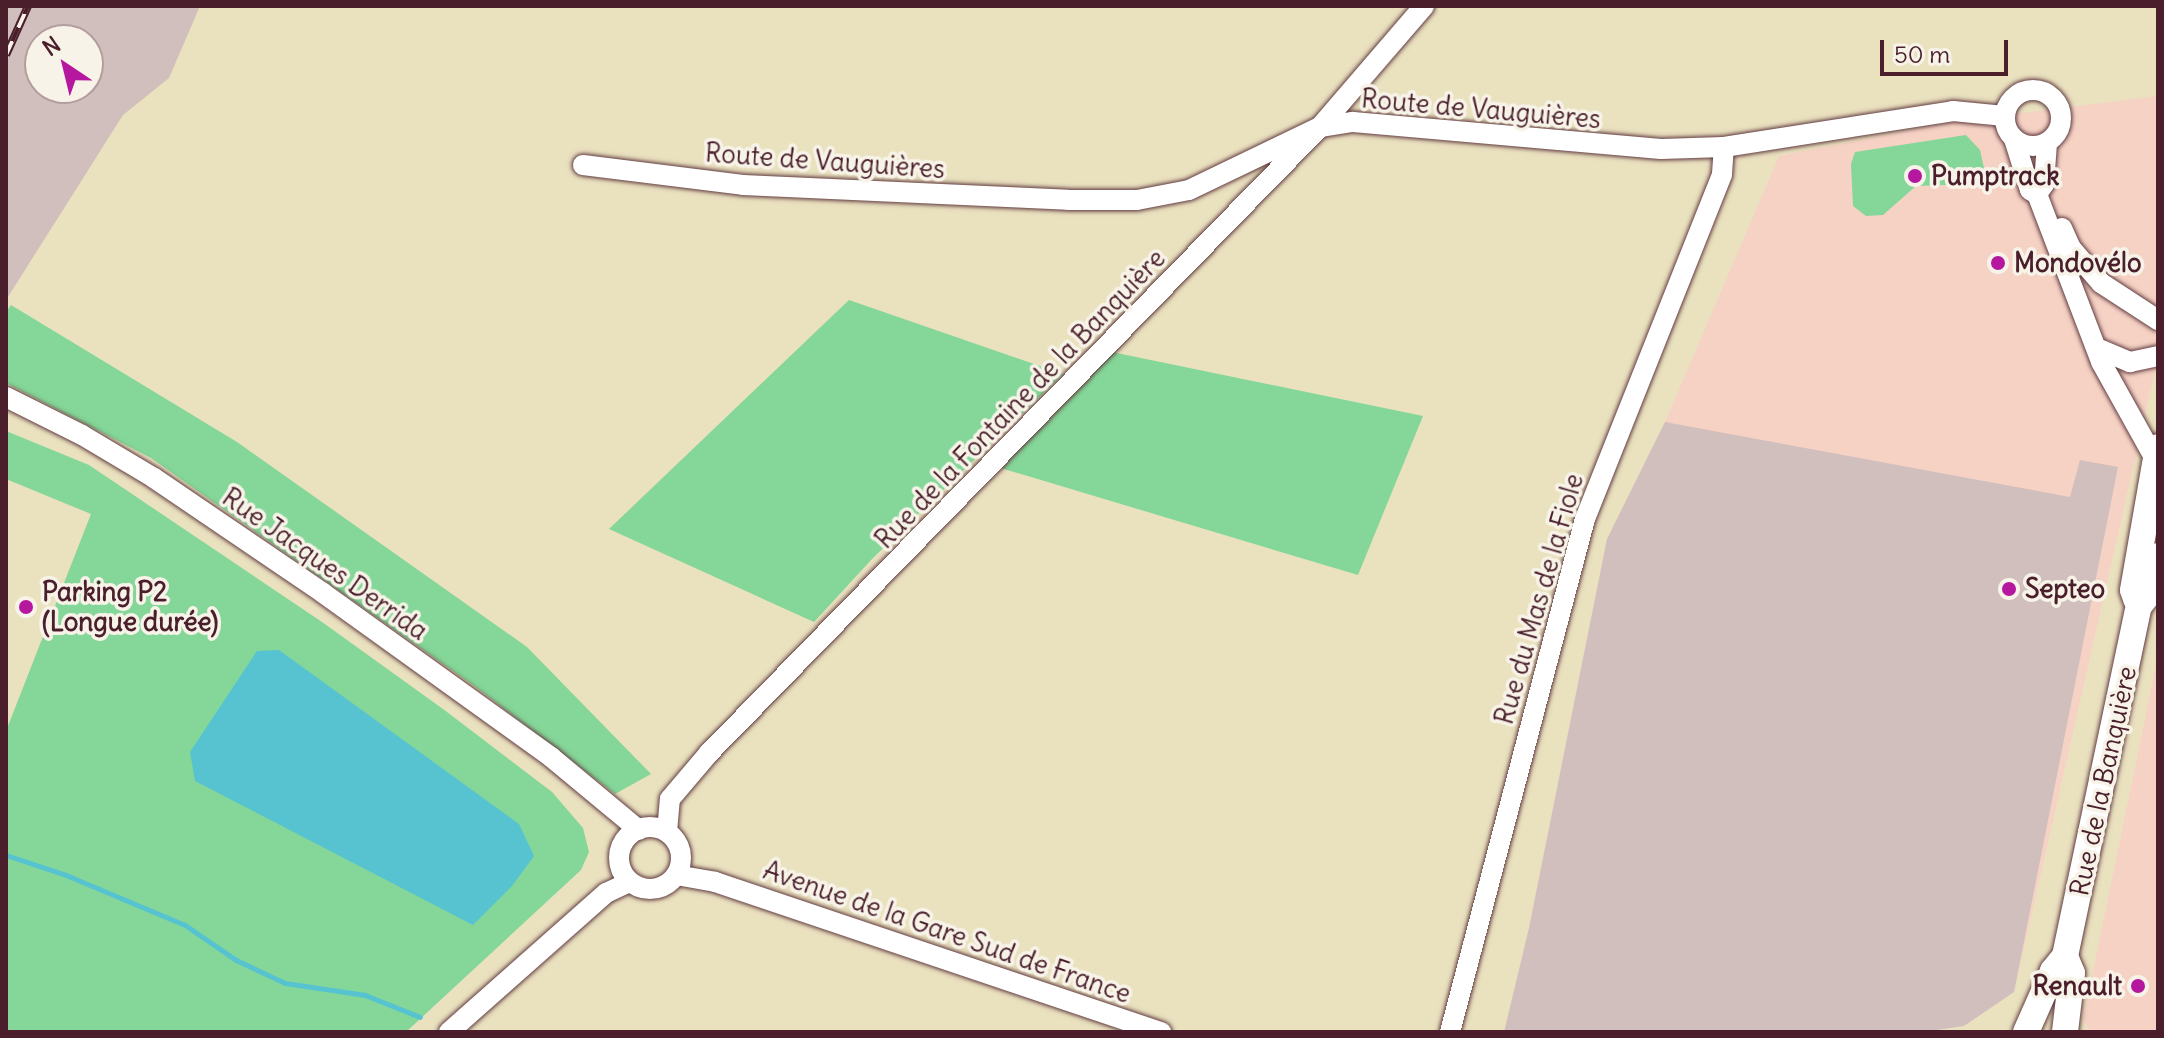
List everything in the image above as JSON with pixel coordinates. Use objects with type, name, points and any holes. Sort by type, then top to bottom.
[{"type":"main road","name":"Rue de la Banquière","points":[[2139,606],[2133,590],[2157,453]]},
{"type":"main road","name":"Rue de la Banquière","points":[[2026,1032],[2053,971],[2065,956],[2139,606],[2149,593],[2158,556]]},
{"type":"main road","name":"Rue de la Banquière","points":[[2065,956],[2072,973],[2065,1032]]},
{"type":"street","name":"Rue de la Fontaine de la Banquière","points":[[667,832],[670,799],[709,753],[1320,127],[1424,6]]},
{"type":"street","points":[[2014,139],[2030,146],[2047,143],[2057,133],[2060,108],[2047,94],[2039,90],[2020,93],[2013,99],[2005,116],[2009,133],[2014,139],[2030,190],[2037,194],[2110,378],[2157,453]]},
{"type":"street","name":"Route de Vauguières","points":[[583,165],[743,185],[1068,200],[1137,200],[1189,190],[1320,127],[1353,122],[1661,149],[1724,147],[1953,111],[2005,116]]},
{"type":"street","points":[[2037,194],[2044,184],[2047,143]]},
{"type":"street","name":"Rue du Mas de la Fiole","points":[[1450,1032],[1585,519],[1722,174],[1724,147]]},
{"type":"street","points":[[2045,216],[2061,225],[2071,248],[2101,283],[2158,320]]},
{"type":"street","points":[[2099,349],[2130,362]]},
{"type":"street","points":[[2110,378],[2130,362],[2158,356]]},
{"type":"street","name":"Rue Jacques Derrida","points":[[6,397],[82,435],[219,521],[538,748],[639,830]]},
{"type":"street","name":"Rue Jacques Derrida","points":[[600,798],[624,864]]},
{"type":"street","points":[[449,1032],[606,893],[624,864],[639,830],[648,827],[667,832],[675,839],[679,866],[669,883],[649,890],[624,864]]},
{"type":"street","name":"Avenue de la Gare Sud de France","points":[[679,866],[715,882],[1162,1032]]},
{"type":"shaded area","points":[[6,6],[200,6],[169,78],[123,115],[6,300]]},
{"type":"shaded area","points":[[2158,96],[2158,358],[2014,992],[1964,1026],[1923,1032],[1505,1032],[1529,928],[1607,539],[1665,422],[1779,156],[1957,121]]},
{"type":"shaded area","points":[[1665,422],[2070,497],[2080,460],[2118,467],[2014,992],[1964,1026],[1923,1032],[1504,1032],[1529,928],[1607,539]]},
{"type":"shaded area","points":[[2158,656],[2158,1032],[2091,1032],[2083,1020]]},
{"type":"green space","name":"Pumptrack","points":[[1966,135],[1980,150],[1984,168],[1973,184],[1916,186],[1883,215],[1866,216],[1853,206],[1851,164],[1855,152]]},
{"type":"green space","points":[[849,300],[1063,374],[872,559],[814,622],[609,529]]},
{"type":"green space","points":[[11,305],[237,442],[527,647],[651,774],[615,794],[477,688],[151,458],[6,383],[6,312]]},
{"type":"green space","points":[[1107,351],[1423,416],[1358,575],[994,466]]},
{"type":"green space","points":[[6,431],[89,465],[322,622],[552,792],[583,828],[589,852],[581,870],[406,1032],[6,1032],[6,731],[91,514],[6,479]]},
{"type":"water","points":[[279,650],[519,824],[534,856],[512,886],[473,925],[195,781],[190,752],[257,651]]},
{"type":"waterway","points":[[6,855],[66,875],[185,925],[236,960],[285,983],[365,995],[420,1017]]},
{"type":"railway","points":[[6,55],[28,6]]},
{"type":"place","name":"Pumptrack","points":[[1915,176]]},
{"type":"place","name":"Mondovélo","points":[[1998,263]]},
{"type":"place","name":"Septeo","points":[[2009,589]]},
{"type":"place","name":"Parking P2 (Longue durée)","points":[[26,607]]},
{"type":"place","name":"Renault","points":[[2138,986]]}]
